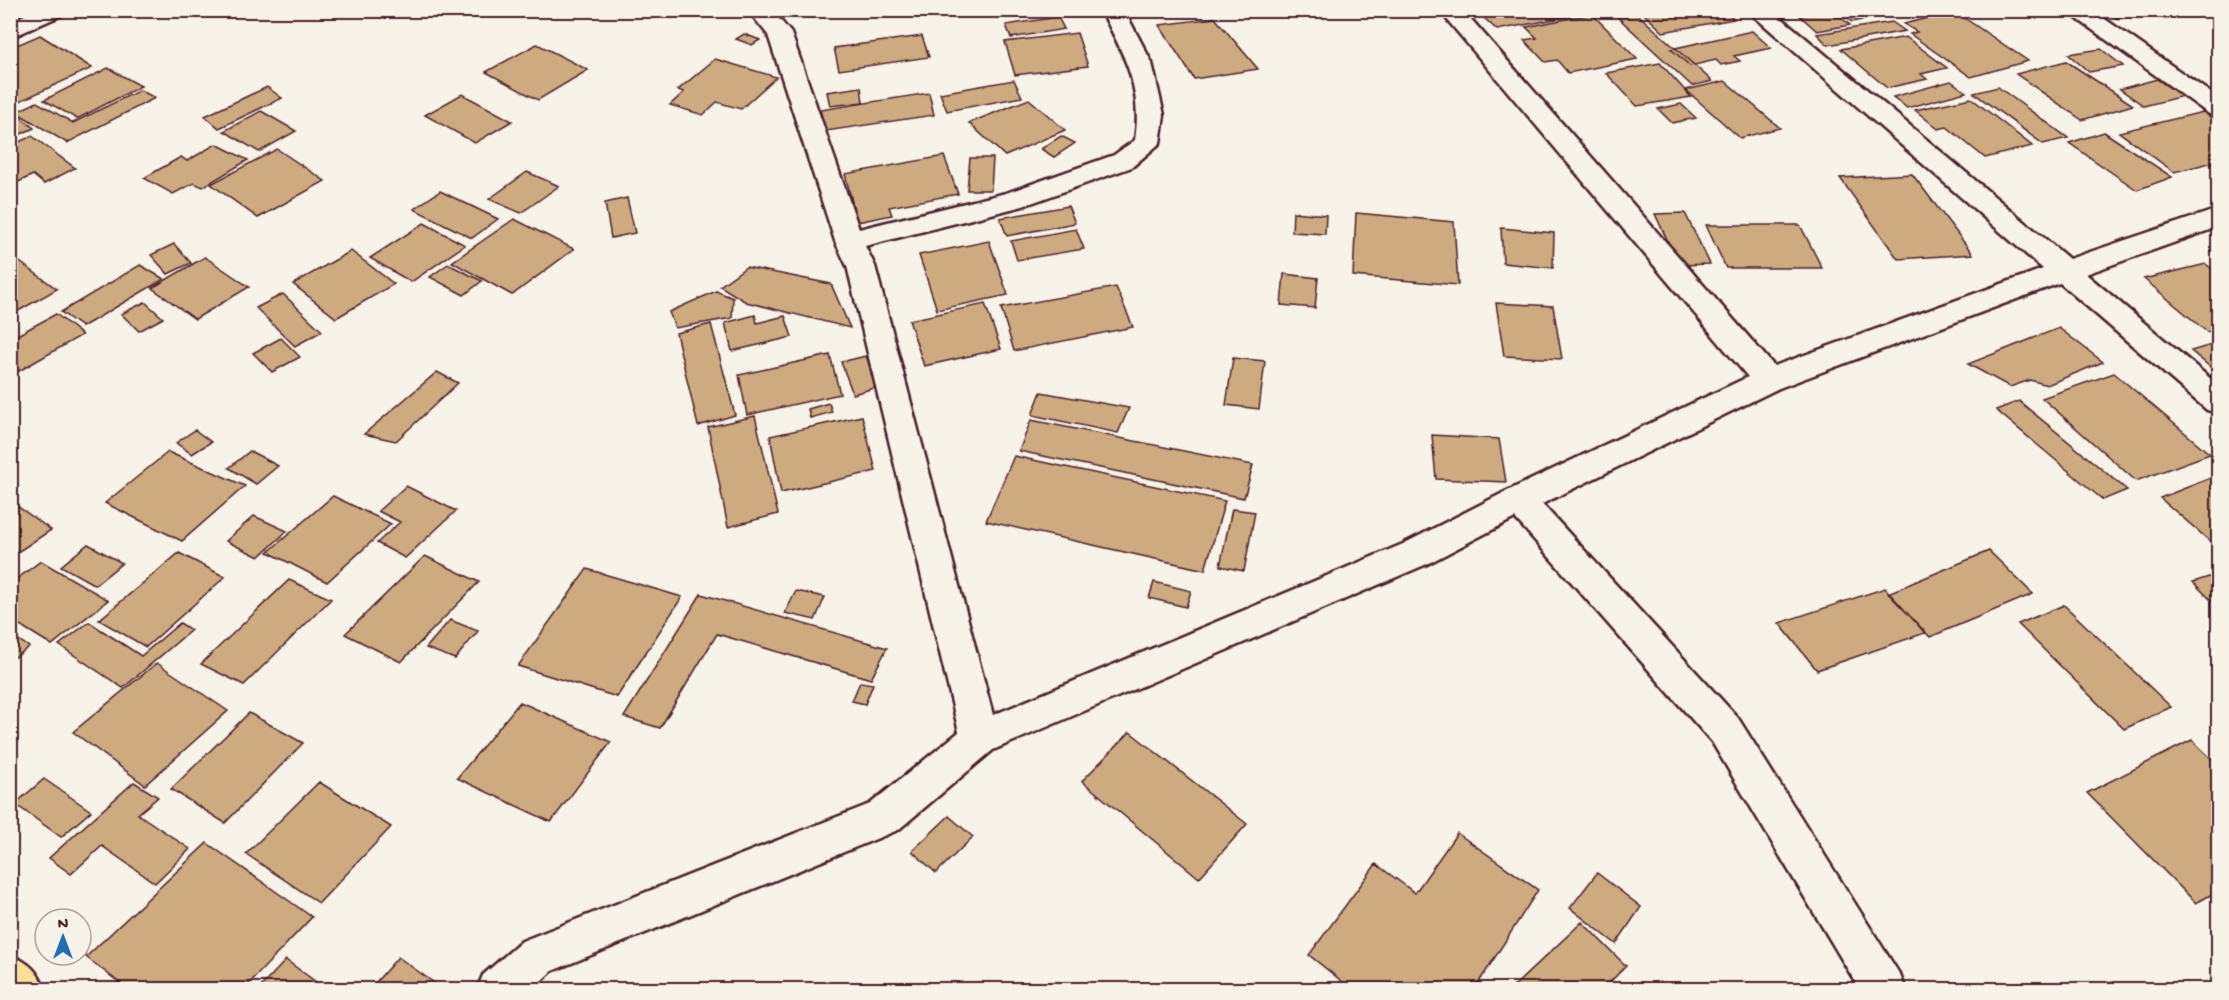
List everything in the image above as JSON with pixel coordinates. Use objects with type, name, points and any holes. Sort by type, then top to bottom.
[{"type":"highway","points":[[10,976],[24,990]]},
{"type":"street","points":[[10,31],[54,10]]},
{"type":"street","points":[[759,10],[779,33],[849,242],[861,266],[981,738]]},
{"type":"street","points":[[849,242],[1014,200],[1123,161],[1147,143],[1151,114],[1140,63],[1112,10]]},
{"type":"street","points":[[1450,10],[1767,380]]},
{"type":"street","points":[[1758,10],[2218,402]]},
{"type":"street","points":[[2076,10],[2218,109]]},
{"type":"street","points":[[498,990],[537,956],[884,817],[981,738],[1415,554],[1519,500],[1767,380],[2065,271],[2218,218]]},
{"type":"street","points":[[1519,500],[1725,730],[1885,990]]},
{"type":"building","points":[[985,10],[1044,10],[1044,11],[989,17]]},
{"type":"building","points":[[1156,10],[1207,10],[1159,16]]},
{"type":"building","points":[[1522,10],[1603,10],[1497,30],[1483,17]]},
{"type":"building","points":[[1610,10],[1633,10],[1712,81],[1692,86]]},
{"type":"building","points":[[1640,10],[1725,10],[1734,19],[1663,32]]},
{"type":"building","points":[[1832,10],[1850,25],[1817,31],[1800,16]]},
{"type":"building","points":[[1837,10],[1898,10],[1900,12],[1852,22]]},
{"type":"building","points":[[2104,10],[2151,10],[2118,19]]},
{"type":"building","points":[[1954,11],[2028,61],[1971,77],[1910,34],[1917,32],[1904,24]]},
{"type":"building","points":[[1592,14],[1637,59],[1568,73],[1557,60],[1545,62],[1524,40],[1537,38],[1526,27]]},
{"type":"building","points":[[1058,17],[1064,29],[1011,38],[1006,25]]},
{"type":"building","points":[[1215,18],[1258,69],[1194,79],[1159,25]]},
{"type":"building","points":[[1892,22],[1905,31],[1828,45],[1817,34]]},
{"type":"building","points":[[1752,31],[1771,48],[1734,56],[1740,61],[1721,65],[1716,60],[1690,66],[1671,49]]},
{"type":"building","points":[[1077,33],[1088,66],[1015,75],[1005,42]]},
{"type":"building","points":[[744,34],[760,40],[752,45],[736,39]]},
{"type":"building","points":[[40,35],[92,68],[16,103],[10,99],[10,48]]},
{"type":"building","points":[[922,36],[929,57],[839,70],[834,48]]},
{"type":"building","points":[[1906,37],[1947,68],[1921,74],[1927,79],[1887,88],[1841,49]]},
{"type":"building","points":[[537,44],[588,70],[538,100],[486,72]]},
{"type":"building","points":[[2101,49],[2123,66],[2089,72],[2068,54]]},
{"type":"building","points":[[715,59],[776,77],[741,109],[717,102],[703,115],[670,105],[684,92],[678,90]]},
{"type":"building","points":[[2066,61],[2133,105],[2082,120],[2016,74]]},
{"type":"building","points":[[1660,63],[1691,97],[1637,106],[1606,73]]},
{"type":"building","points":[[108,68],[141,86],[77,119],[44,100]]},
{"type":"building","points":[[2157,79],[2183,96],[2144,106],[2120,89]]},
{"type":"building","points":[[1014,80],[1022,97],[947,111],[940,93]]},
{"type":"building","points":[[1725,81],[1780,128],[1740,138],[1686,90]]},
{"type":"building","points":[[1951,81],[1966,92],[1907,108],[1893,97]]},
{"type":"building","points":[[267,87],[282,98],[219,128],[205,116]]},
{"type":"building","points":[[861,87],[863,102],[830,106],[827,92]]},
{"type":"building","points":[[1998,87],[2068,138],[2043,144],[1974,93]]},
{"type":"building","points":[[140,90],[155,98],[67,143],[16,112],[37,102],[73,123]]},
{"type":"building","points":[[929,93],[934,115],[826,131],[820,110]]},
{"type":"building","points":[[462,94],[512,121],[475,143],[425,115]]},
{"type":"building","points":[[1971,98],[2032,146],[1985,158],[1947,127],[1938,129],[1915,110]]},
{"type":"building","points":[[1029,99],[1065,130],[1005,156],[969,123]]},
{"type":"building","points":[[1681,104],[1696,118],[1672,123],[1658,109]]},
{"type":"building","points":[[10,109],[34,128],[10,139]]},
{"type":"building","points":[[261,111],[296,131],[259,152],[224,131]]},
{"type":"building","points":[[2203,112],[2218,122],[2218,161],[2174,172],[2119,132]]},
{"type":"building","points":[[2104,132],[2172,177],[2137,190],[2069,143]]},
{"type":"building","points":[[32,136],[75,168],[44,184],[33,175],[10,186],[10,146]]},
{"type":"building","points":[[1061,136],[1075,143],[1054,157],[1041,149]]},
{"type":"building","points":[[216,144],[248,160],[203,187],[194,183],[173,194],[144,178],[181,157],[187,161]]},
{"type":"building","points":[[277,149],[325,181],[258,218],[211,184]]},
{"type":"building","points":[[944,156],[958,194],[889,207],[892,215],[857,222],[845,174]]},
{"type":"building","points":[[970,158],[993,158],[991,190],[967,190]]},
{"type":"building","points":[[527,172],[559,186],[521,213],[489,199]]},
{"type":"building","points":[[1912,174],[1973,254],[1898,259],[1840,178]]},
{"type":"building","points":[[440,191],[498,219],[472,238],[414,209]]},
{"type":"building","points":[[627,198],[635,233],[611,238],[605,203]]},
{"type":"building","points":[[1068,206],[1075,223],[1007,236],[1000,218]]},
{"type":"building","points":[[1293,212],[1326,215],[1325,234],[1292,232]]},
{"type":"building","points":[[1356,213],[1454,222],[1458,285],[1353,276]]},
{"type":"building","points":[[1685,213],[1710,264],[1679,265],[1655,214]]},
{"type":"building","points":[[514,219],[574,249],[512,295],[452,262]]},
{"type":"building","points":[[424,223],[465,245],[411,282],[370,258]]},
{"type":"building","points":[[1706,225],[1800,225],[1822,268],[1726,268]]},
{"type":"building","points":[[1501,228],[1554,233],[1553,268],[1503,263]]},
{"type":"building","points":[[1076,229],[1084,249],[1017,260],[1011,241]]},
{"type":"building","points":[[989,241],[1008,295],[937,310],[919,255]]},
{"type":"building","points":[[174,244],[191,263],[168,274],[151,255]]},
{"type":"building","points":[[351,251],[394,284],[336,318],[293,284]]},
{"type":"building","points":[[205,257],[249,287],[195,319],[152,288]]},
{"type":"building","points":[[17,260],[57,289],[13,314],[10,311],[10,264]]},
{"type":"building","points":[[448,264],[482,281],[464,295],[430,277]]},
{"type":"building","points":[[2206,264],[2218,274],[2218,329],[2207,332],[2144,279]]},
{"type":"building","points":[[140,265],[164,279],[82,327],[61,312]]},
{"type":"building","points":[[746,267],[831,284],[850,328],[746,302],[720,286]]},
{"type":"building","points":[[1284,274],[1318,278],[1315,308],[1281,305]]},
{"type":"building","points":[[1116,287],[1133,327],[1014,351],[1001,308]]},
{"type":"building","points":[[716,291],[733,298],[732,318],[675,328],[669,312]]},
{"type":"building","points":[[283,294],[322,331],[295,346],[256,308]]},
{"type":"building","points":[[145,302],[163,318],[139,331],[121,314]]},
{"type":"building","points":[[1496,303],[1553,306],[1562,359],[1504,356]]},
{"type":"building","points":[[985,304],[1001,349],[924,366],[909,320]]},
{"type":"building","points":[[56,314],[82,335],[19,371],[10,364],[10,339]]},
{"type":"building","points":[[755,315],[757,323],[785,316],[792,337],[732,351],[725,323]]},
{"type":"building","points":[[711,324],[735,415],[698,426],[676,333]]},
{"type":"building","points":[[2059,328],[2103,362],[2047,385],[2030,380],[2010,387],[1968,364]]},
{"type":"building","points":[[281,338],[300,357],[272,372],[253,353]]},
{"type":"building","points":[[2218,343],[2218,370],[2215,371],[2191,351]]},
{"type":"building","points":[[830,355],[840,394],[747,415],[739,375]]},
{"type":"building","points":[[866,356],[878,387],[853,394],[841,362]]},
{"type":"building","points":[[1233,358],[1265,361],[1259,409],[1226,405]]},
{"type":"building","points":[[437,372],[458,383],[396,441],[364,434]]},
{"type":"building","points":[[2114,373],[2210,454],[2136,481],[2042,398]]},
{"type":"building","points":[[1041,392],[1129,408],[1118,433],[1032,415]]},
{"type":"building","points":[[2019,401],[2127,490],[2103,500],[1996,410]]},
{"type":"building","points":[[829,403],[832,412],[810,418],[808,409]]},
{"type":"building","points":[[755,416],[778,514],[728,527],[708,427]]},
{"type":"building","points":[[862,416],[876,471],[781,493],[770,436]]},
{"type":"building","points":[[1031,420],[1253,465],[1244,498],[1019,451]]},
{"type":"building","points":[[195,430],[211,442],[192,454],[176,443]]},
{"type":"building","points":[[1432,435],[1499,439],[1506,482],[1436,479]]},
{"type":"building","points":[[250,451],[278,466],[256,484],[229,468]]},
{"type":"building","points":[[168,452],[245,486],[182,541],[105,503]]},
{"type":"building","points":[[1014,456],[1225,501],[1205,570],[986,521]]},
{"type":"building","points":[[2218,475],[2218,548],[2160,498]]},
{"type":"building","points":[[406,486],[456,511],[405,558],[377,543],[400,522],[378,511]]},
{"type":"building","points":[[333,496],[391,524],[327,582],[268,552]]},
{"type":"building","points":[[10,501],[51,530],[10,557]]},
{"type":"building","points":[[1232,509],[1255,512],[1244,571],[1220,566]]},
{"type":"building","points":[[254,516],[287,531],[259,557],[226,541]]},
{"type":"building","points":[[88,544],[122,563],[95,585],[61,566]]},
{"type":"building","points":[[1989,551],[2033,594],[1930,637],[1888,593]]},
{"type":"building","points":[[179,553],[225,577],[146,647],[99,620]]},
{"type":"building","points":[[425,556],[479,582],[401,662],[345,634]]},
{"type":"building","points":[[41,561],[108,600],[52,645],[10,619],[10,584]]},
{"type":"building","points":[[587,569],[682,597],[617,697],[518,666]]},
{"type":"building","points":[[2218,574],[2218,607],[2193,582]]},
{"type":"building","points":[[289,580],[331,599],[244,685],[201,664]]},
{"type":"building","points":[[1154,582],[1191,591],[1186,607],[1149,598]]},
{"type":"building","points":[[1885,588],[1925,633],[1817,670],[1779,623]]},
{"type":"building","points":[[796,591],[825,597],[815,620],[785,613]]},
{"type":"building","points":[[701,594],[887,648],[871,679],[717,634],[660,728],[624,717]]},
{"type":"building","points":[[2064,605],[2171,707],[2124,729],[2018,624]]},
{"type":"building","points":[[450,620],[478,631],[455,659],[426,648]]},
{"type":"building","points":[[89,622],[141,656],[180,623],[191,630],[123,688],[59,645]]},
{"type":"building","points":[[10,634],[29,647],[10,661]]},
{"type":"building","points":[[157,663],[228,711],[145,785],[73,732]]},
{"type":"building","points":[[860,682],[873,684],[865,704],[852,701]]},
{"type":"building","points":[[520,702],[611,742],[551,822],[457,778]]},
{"type":"building","points":[[249,713],[303,743],[225,823],[171,789]]},
{"type":"building","points":[[1130,732],[1247,824],[1199,878],[1082,781]]},
{"type":"building","points":[[2192,740],[2218,765],[2218,891],[2196,903],[2087,793]]},
{"type":"building","points":[[44,779],[91,811],[61,837],[15,804]]},
{"type":"building","points":[[134,782],[158,797],[138,814],[190,849],[155,883],[102,846],[71,874],[49,858]]},
{"type":"building","points":[[319,782],[391,827],[319,903],[246,854]]},
{"type":"building","points":[[949,816],[973,837],[936,873],[912,851]]},
{"type":"building","points":[[1457,833],[1538,890],[1474,990],[1353,990],[1309,955],[1376,864],[1415,893]]},
{"type":"building","points":[[207,843],[312,917],[243,990],[129,990],[93,962],[93,950]]},
{"type":"building","points":[[1597,873],[1641,907],[1616,944],[1570,908]]},
{"type":"building","points":[[1582,922],[1626,966],[1602,990],[1510,990]]},
{"type":"building","points":[[398,957],[444,990],[369,990]]},
{"type":"building","points":[[286,960],[327,990],[258,990]]}]
